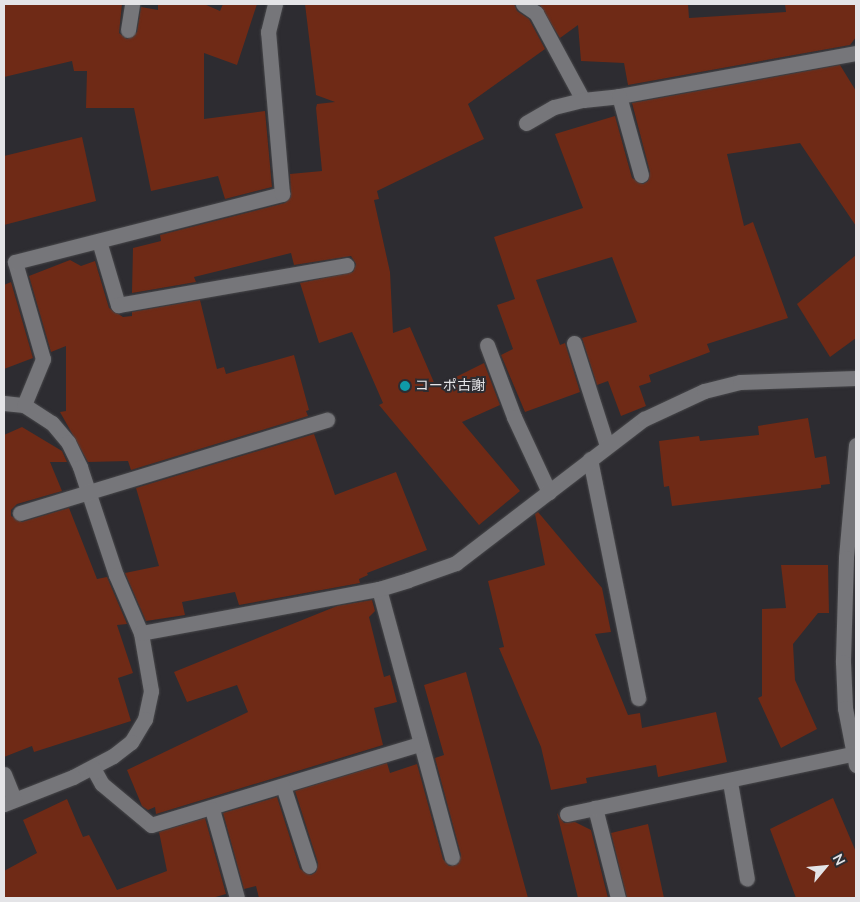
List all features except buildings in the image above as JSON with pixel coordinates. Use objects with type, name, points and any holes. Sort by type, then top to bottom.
[{"type":"street","points":[[128,30],[132,4]]},
{"type":"street","points":[[24,405],[43,359],[15,262],[282,194],[268,32],[275,4]]},
{"type":"street","points":[[523,4],[536,13],[583,100]]},
{"type":"street","points":[[526,123],[554,106],[583,100],[619,96],[856,52]]},
{"type":"street","points":[[619,96],[641,175]]},
{"type":"street","points":[[99,241],[118,305],[346,265]]},
{"type":"street","points":[[574,343],[608,446]]},
{"type":"street","points":[[487,346],[514,417],[549,492]]},
{"type":"street","points":[[141,633],[380,589],[456,563],[644,419],[721,385],[809,378],[856,378]]},
{"type":"street","points":[[4,403],[24,405],[52,423],[68,442],[88,491],[116,575],[141,633],[151,691],[145,719],[131,742],[93,768],[9,801],[4,774]]},
{"type":"street","points":[[20,513],[327,420]]},
{"type":"street","points":[[567,814],[854,760],[845,708],[843,662],[851,558],[856,445]]},
{"type":"street","points":[[590,459],[638,698]]},
{"type":"street","points":[[380,589],[419,744],[452,857]]},
{"type":"street","points":[[93,768],[102,784],[151,825],[212,809],[419,744]]},
{"type":"street","points":[[730,782],[746,879]]},
{"type":"street","points":[[283,786],[309,866]]},
{"type":"street","points":[[595,808],[618,898]]},
{"type":"street","points":[[212,809],[237,898]]},
{"type":"place","name":"コーポ古謝","points":[[405,386]]}]
